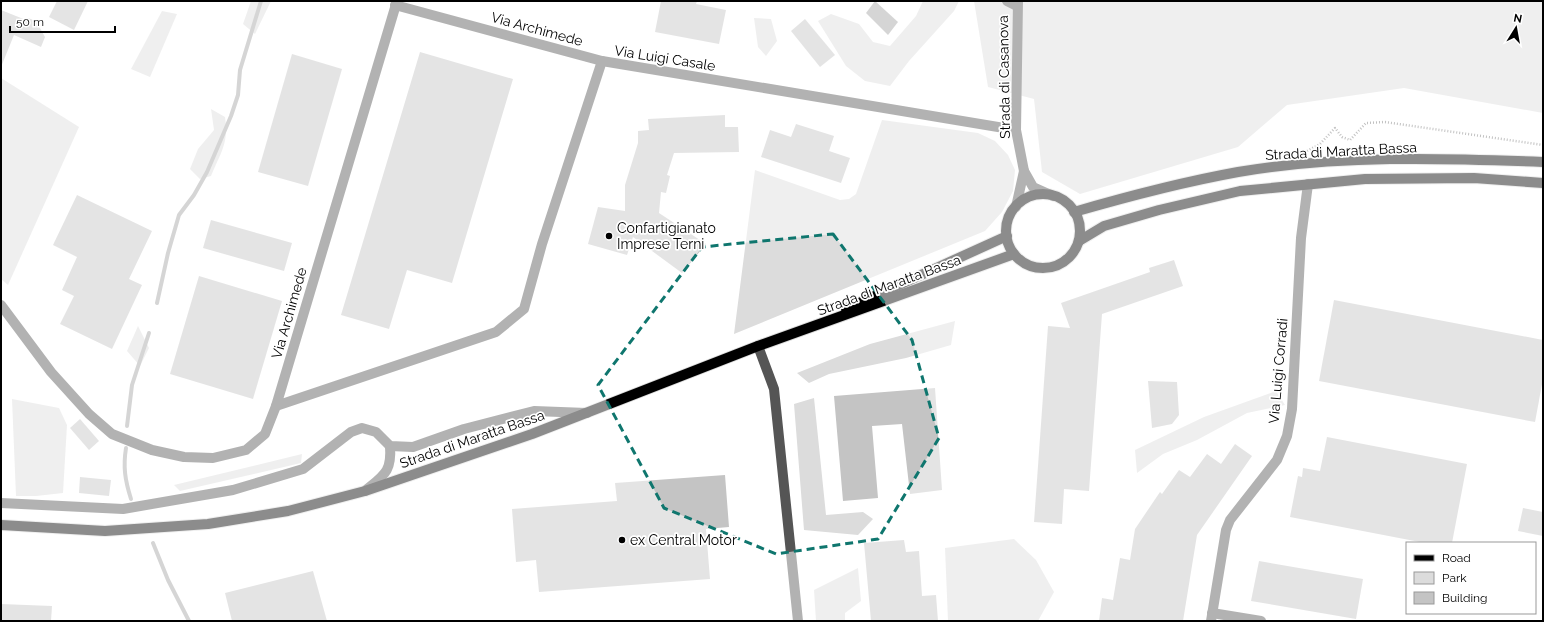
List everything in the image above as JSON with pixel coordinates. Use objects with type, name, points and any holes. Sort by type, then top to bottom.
[{"type":"main road","name":"Strada di Maratta Bassa","points":[[1074,212],[1158,188],[1239,172],[1302,164],[1366,160],[1471,159],[1543,162]]},
{"type":"main road","name":"Strada di Maratta Bassa","points":[[774,342],[1006,236],[1014,254],[1022,262],[1033,267],[1044,268],[1056,266],[1066,260],[1074,252],[1079,241],[1104,226],[1159,210],[1240,191],[1365,179],[1474,178],[1543,183]]},
{"type":"main road","points":[[1006,236],[1010,216],[1016,207],[1032,196],[1043,195],[1052,196],[1068,205],[1074,212],[1080,231],[1079,241]]},
{"type":"main road","name":"Strada di Maratta Bassa","points":[[1,525],[105,531],[208,524],[288,511],[365,491],[447,464],[587,413],[758,346],[774,342],[1014,254]]},
{"type":"street","name":"Strada di Casanova","points":[[1007,1],[1017,4],[1016,130],[1024,171],[1033,187],[1052,196]]},
{"type":"street","name":"Via Archimede","points":[[1,305],[52,372],[89,414],[112,434],[152,450],[184,458],[213,458],[246,450],[265,434],[276,406],[396,3],[602,61]]},
{"type":"street","name":"Via Luigi Casale","points":[[276,406],[496,332],[524,309],[542,244],[602,61],[1016,130]]},
{"type":"street","name":"Strada di Casanova","points":[[1016,207],[1024,171]]},
{"type":"street","name":"Via Luigi Corradi","points":[[1261,621],[1211,617],[1226,530],[1230,520],[1277,460],[1287,436],[1292,409],[1301,238],[1308,184]]},
{"type":"street","points":[[758,346],[774,389],[798,621]]},
{"type":"street","name":"Strada di Maratta Bassa","points":[[390,446],[413,447],[464,429],[534,410],[587,413]]},
{"type":"street","name":"Strada di Maratta Bassa","points":[[1,504],[123,509],[233,490],[303,469],[351,432],[362,428],[376,432],[390,446],[392,461],[384,475],[365,491]]},
{"type":"path","points":[[1304,153],[1320,144],[1335,128],[1342,137],[1350,140],[1366,122],[1385,122],[1543,145]]},
{"type":"highlighted area","points":[[833,234],[912,340],[939,438],[878,539],[776,554],[664,508],[598,385],[702,247]]},
{"type":"green space","points":[[251,1],[271,1],[255,34],[243,24]]},
{"type":"green space","points":[[923,1],[959,1],[954,11],[909,61],[890,86],[865,81],[846,66],[818,21],[831,14],[859,24],[873,42],[890,46],[916,16]]},
{"type":"green space","points":[[974,1],[1543,1],[1543,113],[1404,88],[1287,105],[1238,147],[1080,194],[1042,172],[1034,99],[988,87]]},
{"type":"green space","points":[[162,11],[177,14],[150,77],[131,69]]},
{"type":"green space","points":[[754,18],[771,19],[777,41],[766,56],[758,47]]},
{"type":"green space","points":[[1,78],[79,127],[8,285],[1,279]]},
{"type":"green space","points":[[211,109],[225,117],[225,141],[211,176],[200,179],[190,169],[198,149],[214,130]]},
{"type":"green space","points":[[882,120],[978,133],[995,141],[1008,155],[1015,170],[1013,191],[1002,212],[985,231],[734,334],[755,170],[840,200],[849,199],[856,194]]},
{"type":"green space","points":[[955,321],[951,345],[906,358],[829,374],[809,383],[797,373],[870,344]]},
{"type":"green space","points":[[138,326],[149,348],[140,366],[127,351]]},
{"type":"green space","points":[[1276,391],[1285,405],[1247,413],[1197,440],[1163,454],[1137,473],[1135,450],[1204,417]]},
{"type":"green space","points":[[814,398],[826,515],[863,512],[873,519],[858,535],[804,530],[794,404]]},
{"type":"green space","points":[[12,399],[59,408],[67,425],[63,493],[36,496],[16,496]]},
{"type":"green space","points":[[302,454],[301,463],[180,491],[174,485]]},
{"type":"green space","points":[[1014,539],[1036,560],[1054,592],[1038,621],[948,621],[945,548]]},
{"type":"green space","points":[[858,568],[861,601],[845,613],[845,621],[816,621],[814,590]]},
{"type":"shaded area","points":[[875,1],[898,22],[888,35],[866,13]]},
{"type":"building","points":[[57,1],[88,1],[74,30],[49,17]]},
{"type":"building","points":[[661,1],[697,1],[696,4],[726,10],[719,44],[655,32]]},
{"type":"building","points":[[1,10],[26,20],[28,18],[36,21],[45,37],[41,47],[14,35],[1,67]]},
{"type":"building","points":[[805,19],[835,55],[820,67],[791,31]]},
{"type":"building","points":[[420,52],[513,79],[452,283],[407,270],[389,329],[341,315]]},
{"type":"building","points":[[292,54],[342,69],[308,186],[258,172]]},
{"type":"building","points":[[725,115],[725,127],[738,127],[739,152],[674,153],[667,175],[670,176],[666,193],[661,192],[659,213],[706,244],[682,273],[633,237],[627,255],[588,244],[598,207],[625,211],[625,185],[638,143],[638,131],[649,130],[648,119]]},
{"type":"building","points":[[796,124],[834,136],[829,151],[850,158],[841,183],[761,157],[770,130],[791,137]]},
{"type":"building","points":[[77,195],[152,231],[129,279],[142,285],[112,349],[60,324],[74,296],[62,290],[77,257],[53,245]]},
{"type":"building","points":[[211,220],[292,243],[284,271],[203,248]]},
{"type":"building","points":[[1174,260],[1183,286],[1102,314],[1089,491],[1064,489],[1062,524],[1034,522],[1048,326],[1070,328],[1061,303],[1150,272],[1149,268]]},
{"type":"building","points":[[199,276],[282,301],[253,399],[170,374]]},
{"type":"building","points":[[1334,300],[1543,340],[1543,379],[1535,422],[1319,381]]},
{"type":"building","points":[[1148,381],[1177,382],[1179,415],[1172,424],[1152,428]]},
{"type":"building","points":[[935,388],[942,490],[910,494],[902,424],[872,426],[878,498],[843,501],[834,396]]},
{"type":"building","points":[[80,419],[99,441],[89,450],[70,428]]},
{"type":"building","points":[[1327,437],[1467,464],[1452,542],[1420,542],[1290,517],[1298,476],[1302,477],[1303,468],[1320,471]]},
{"type":"building","points":[[1235,444],[1252,456],[1197,535],[1183,621],[1099,621],[1102,598],[1113,600],[1120,558],[1130,560],[1135,529],[1160,492],[1162,494],[1179,470],[1190,477],[1207,454],[1221,464]]},
{"type":"building","points":[[725,475],[729,527],[706,529],[710,579],[539,592],[536,560],[516,562],[512,509],[617,501],[615,483]]},
{"type":"building","points":[[80,477],[111,480],[109,496],[79,493]]},
{"type":"building","points":[[1523,508],[1543,512],[1543,536],[1518,531]]},
{"type":"building","points":[[904,540],[906,552],[919,551],[922,596],[936,595],[938,621],[871,621],[864,543]]},
{"type":"building","points":[[1259,561],[1363,579],[1356,619],[1251,601]]},
{"type":"building","points":[[313,571],[327,621],[232,621],[225,593]]},
{"type":"building","points":[[1,604],[52,606],[51,621],[1,621]]},
{"type":"waterway","points":[[157,303],[168,253],[179,215],[194,195],[207,172],[231,116],[238,95],[240,70],[261,1]]},
{"type":"waterway","points":[[127,426],[132,385],[149,333]]},
{"type":"waterway","points":[[126,448],[125,474],[131,499]]},
{"type":"waterway","points":[[153,543],[168,580],[189,621]]},
{"type":"place","name":"Confartigianato Imprese Terni","points":[[609,236]]},
{"type":"place","name":"ex Central Motor","points":[[622,540]]}]
